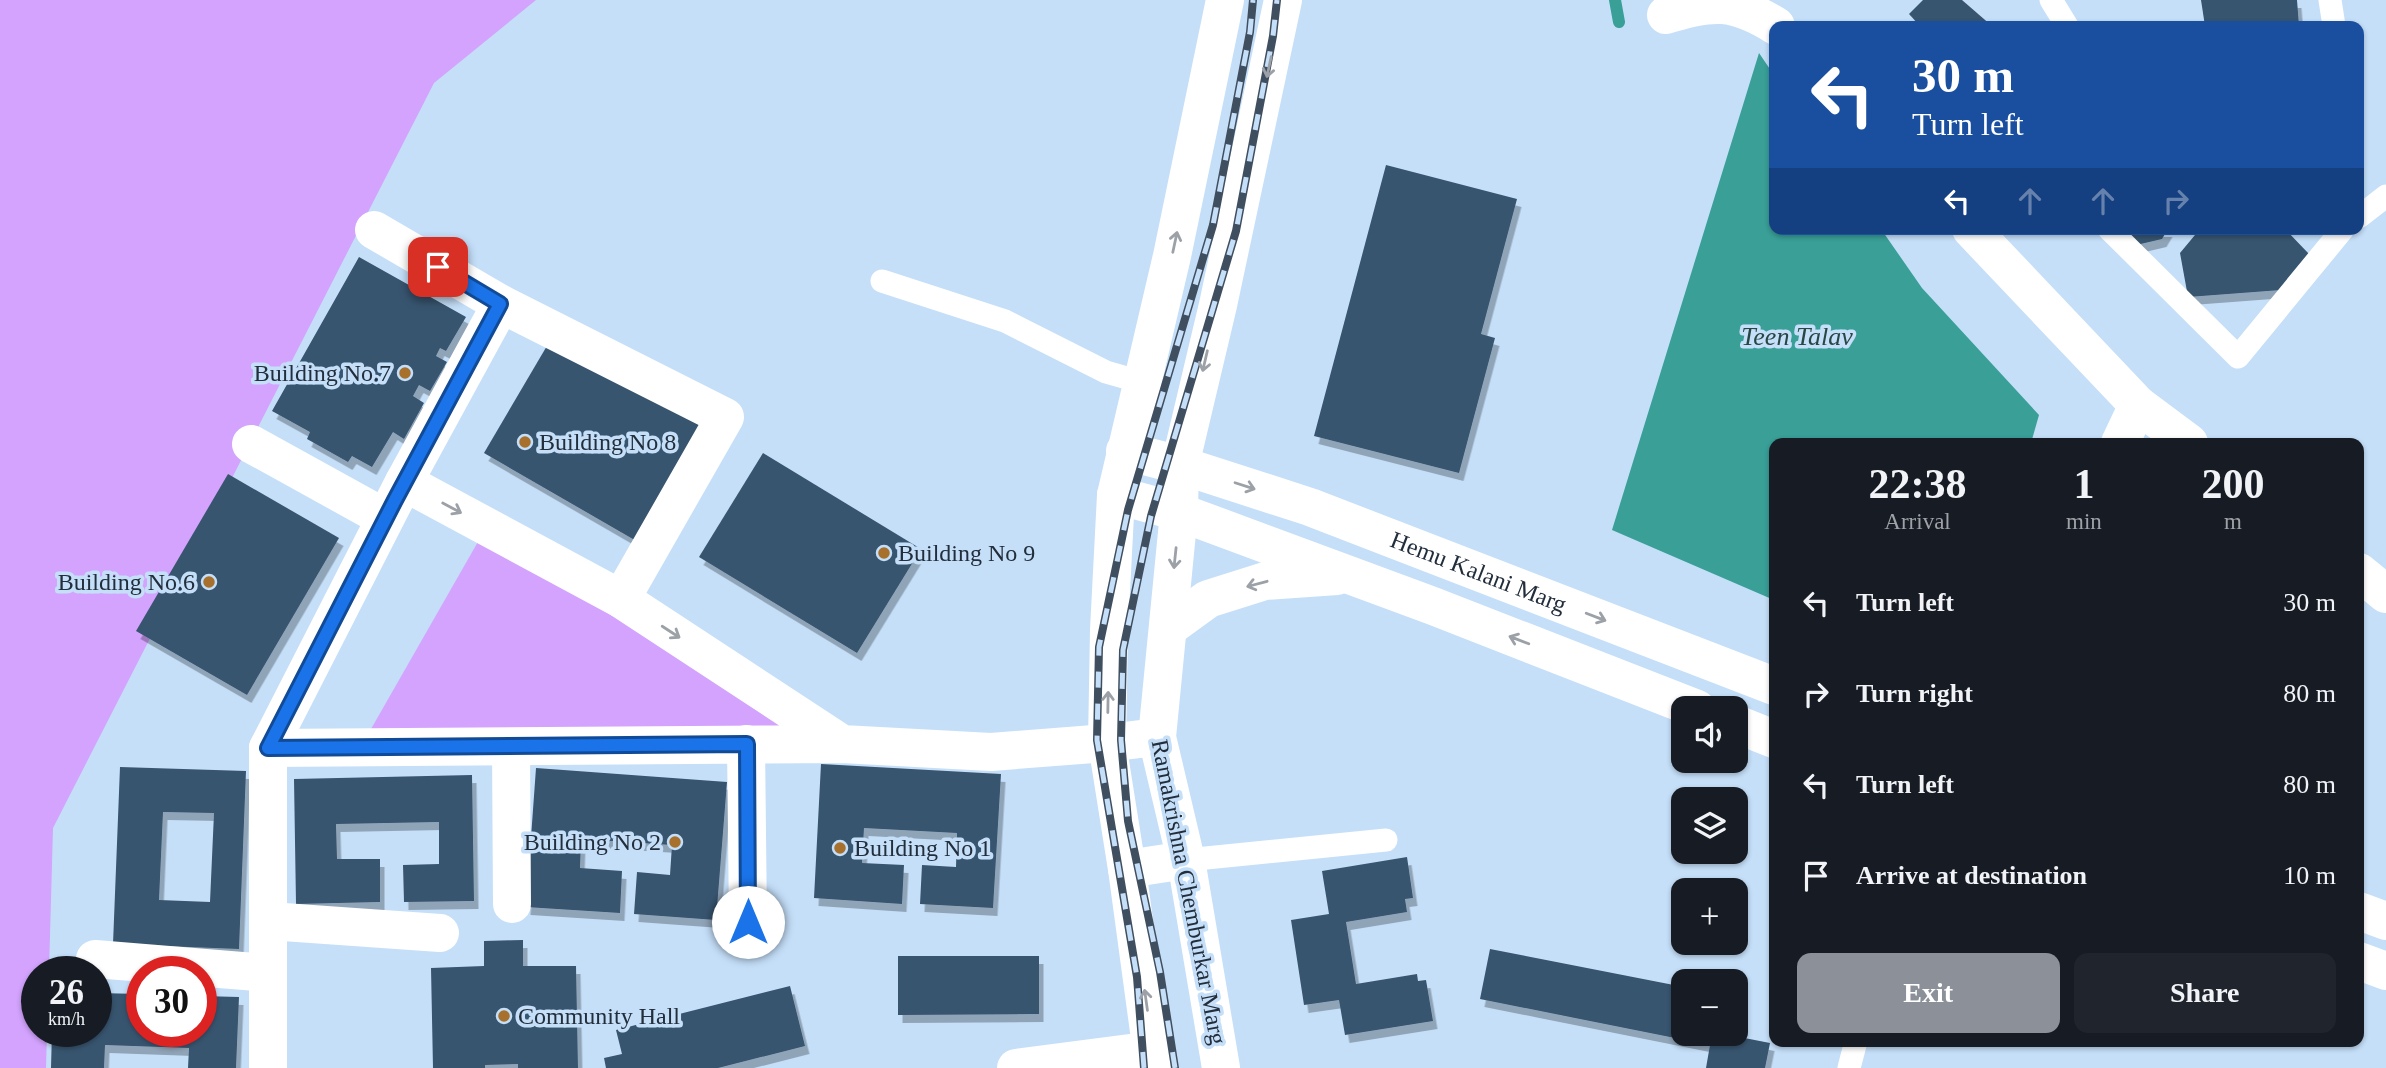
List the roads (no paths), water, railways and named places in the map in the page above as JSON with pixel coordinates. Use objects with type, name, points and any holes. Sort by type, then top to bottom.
[{"type":"street","points":[[1016,1068],[1153,1059],[1107,743],[1116,495],[1225,0]]},
{"type":"street","name":"Ramakrishna Chemburkar Marg","points":[[1221,1068],[1186,860],[1157,737],[1179,512],[1180,465],[1218,305],[1283,0]]},
{"type":"street","points":[[1666,15],[1697,4],[1728,1],[1769,21]]},
{"type":"street","points":[[374,230],[500,304],[725,417],[621,599]]},
{"type":"street","points":[[1977,235],[2138,405],[2182,438]]},
{"type":"street","points":[[1162,295],[1218,305]]},
{"type":"street","points":[[268,1068],[268,748],[404,482],[500,304]]},
{"type":"street","points":[[2122,438],[2138,405]]},
{"type":"street","points":[[251,444],[386,518]]},
{"type":"street","name":"Hemu Kalani Marg","points":[[1125,451],[1180,465],[1310,507],[1769,684]]},
{"type":"street","points":[[404,482],[621,599],[842,744]]},
{"type":"street","points":[[1116,495],[1179,512],[1671,699]]},
{"type":"street","points":[[1168,628],[1209,599],[1265,581],[1349,575]]},
{"type":"street","points":[[2364,576],[2386,594]]},
{"type":"street","points":[[1748,729],[1769,737]]},
{"type":"street","points":[[268,748],[842,744],[991,752],[1157,737]]},
{"type":"street","points":[[747,744],[748,922]]},
{"type":"street","points":[[511,747],[512,904]]},
{"type":"street","points":[[1127,869],[1186,860]]},
{"type":"street","points":[[2364,913],[2386,921]]},
{"type":"street","points":[[269,921],[440,933]]},
{"type":"street","points":[[112,960],[268,973]]},
{"type":"street","points":[[2364,963],[2386,971]]},
{"type":"lane","points":[[2051,0],[2064,21]]},
{"type":"lane","points":[[2330,0],[2332,21]]},
{"type":"lane","points":[[2364,213],[2386,196]]},
{"type":"lane","points":[[2115,235],[2238,357],[2338,235]]},
{"type":"lane","points":[[882,281],[1005,321],[1106,372],[1141,382]]},
{"type":"lane","points":[[1186,860],[1386,839]]},
{"type":"lane","points":[[1849,1068],[1854,1047]]},
{"type":"water","name":"Teen Talav","points":[[1759,53],[1769,68],[1769,235],[1885,235],[1922,288],[2039,415],[2032,438],[1769,438],[1769,598],[1612,530]]},
{"type":"waterway","points":[[1615,0],[1619,22]]},
{"type":"railway","points":[[1144,1068],[1137,977],[1097,740],[1099,647],[1128,510],[1213,225],[1250,32],[1253,0]]},
{"type":"railway","points":[[1175,1068],[1160,972],[1128,821],[1121,740],[1123,650],[1151,516],[1236,231],[1273,36],[1277,0]]},
{"type":"place","name":"Building No.7","points":[[405,373]]},
{"type":"place","name":"Building No 8","points":[[525,442]]},
{"type":"place","name":"Building No 9","points":[[884,553]]},
{"type":"place","name":"Building No.6","points":[[209,582]]},
{"type":"place","name":"Building No 2","points":[[675,842]]},
{"type":"place","name":"Building No 1","points":[[840,848]]},
{"type":"place","name":"Community Hall","points":[[504,1016]]}]
